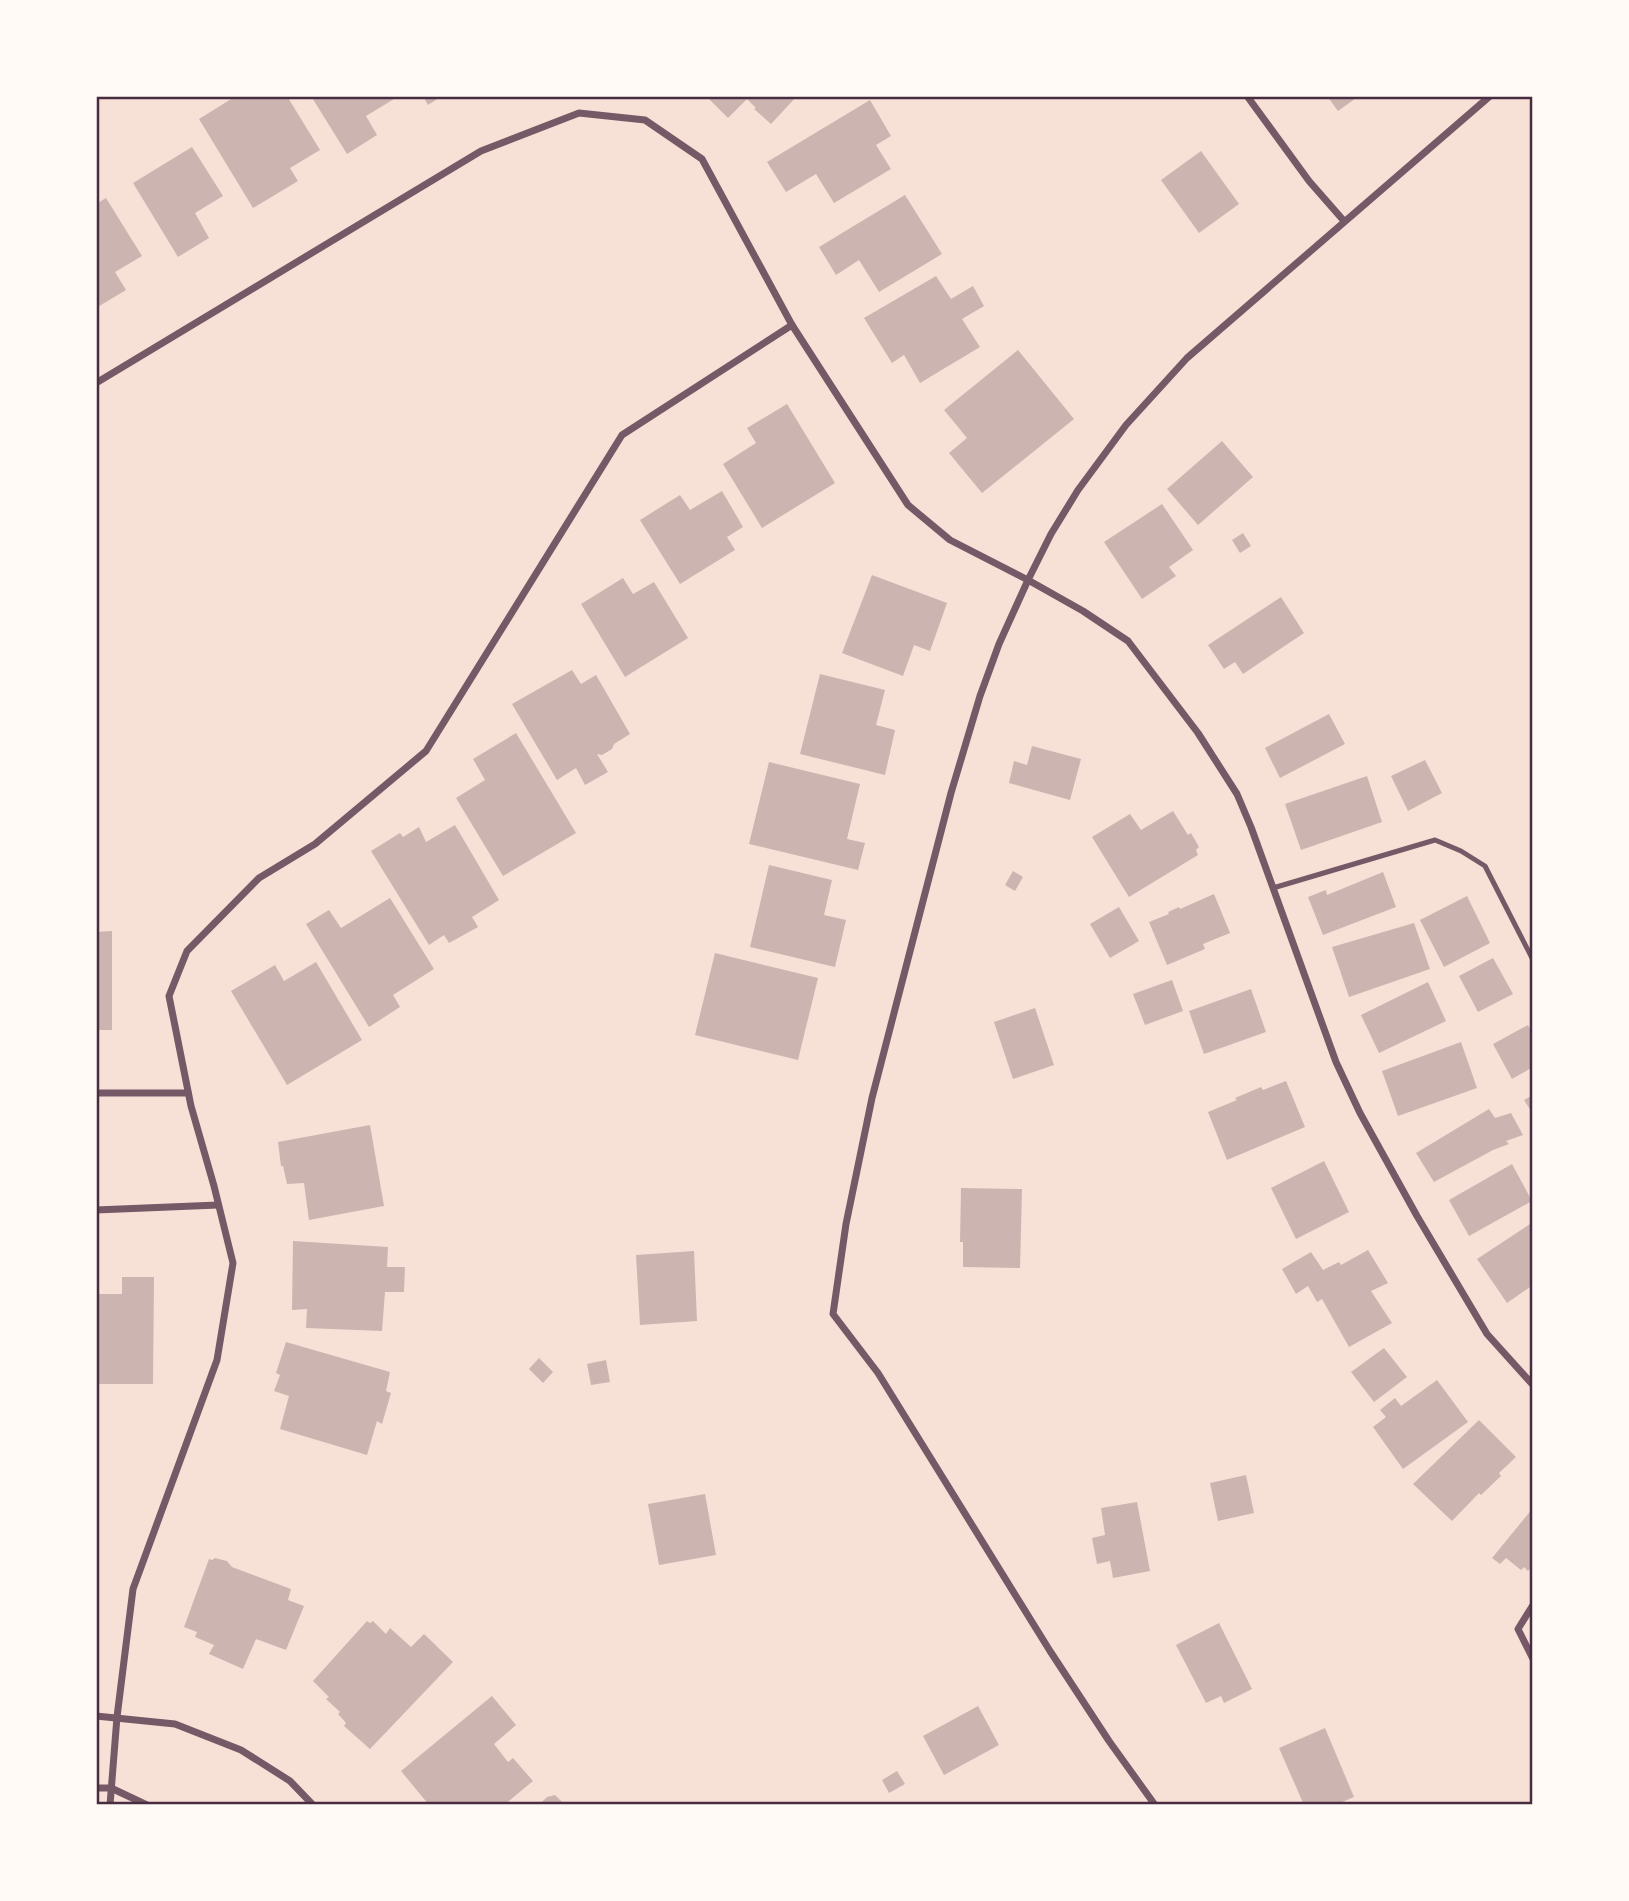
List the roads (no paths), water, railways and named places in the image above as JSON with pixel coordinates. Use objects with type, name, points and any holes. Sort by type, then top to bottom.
[{"type":"street","points":[[1247,96],[1308,181],[1344,221]]},
{"type":"street","points":[[1155,1805],[1050,1651],[878,1373],[833,1314],[846,1224],[872,1098],[951,793],[980,696],[999,644],[1051,534],[1078,490],[1126,425],[1187,358],[1490,96]]},
{"type":"street","points":[[96,383],[481,150],[579,113],[645,120],[702,159],[792,325],[908,505],[950,540],[1083,611],[1128,641],[1198,733],[1237,794],[1336,1062],[1360,1113],[1487,1335],[1533,1385]]},
{"type":"street","points":[[110,1805],[117,1717],[133,1589],[217,1360],[233,1263],[188,1093],[169,996],[187,951],[259,878],[315,844],[426,751],[622,435],[792,325]]},
{"type":"street","points":[[96,1093],[188,1093]]},
{"type":"street","points":[[96,1210],[218,1205]]},
{"type":"street","points":[[1533,1605],[1518,1629],[1533,1659]]},
{"type":"street","points":[[96,1716],[175,1724],[241,1750],[290,1781],[313,1805]]},
{"type":"street","points":[[96,1788],[111,1788],[147,1805]]},
{"type":"lane","points":[[1273,888],[1435,840],[1461,851],[1485,866],[1533,960]]}]
